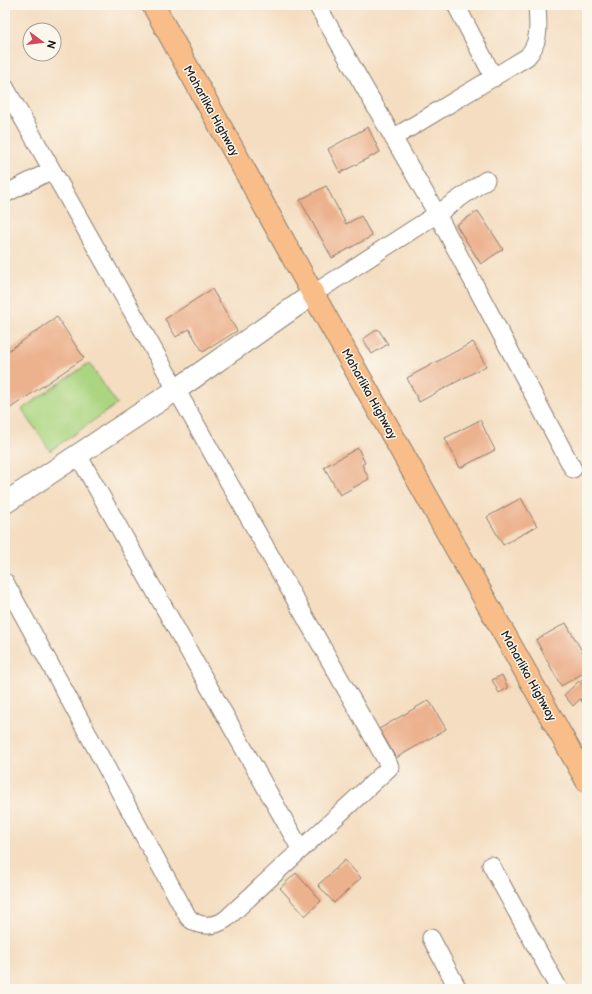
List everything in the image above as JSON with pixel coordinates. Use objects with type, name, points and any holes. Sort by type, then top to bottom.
[{"type":"highway","name":"Maharlika Highway","points":[[153,5],[313,294],[587,781]]},
{"type":"street","points":[[317,5],[437,214],[573,469]]},
{"type":"street","points":[[456,5],[494,78]]},
{"type":"street","points":[[393,138],[522,61],[532,50],[536,42],[538,30],[536,5]]},
{"type":"street","points":[[5,87],[390,767],[221,922],[206,926],[191,920],[5,582]]},
{"type":"street","points":[[5,194],[52,170]]},
{"type":"street","points":[[5,503],[176,390],[313,294],[437,214],[486,180]]},
{"type":"street","points":[[78,455],[301,850]]},
{"type":"street","points":[[490,865],[559,989]]},
{"type":"street","points":[[431,938],[458,989]]},
{"type":"green space","points":[[89,363],[117,404],[50,451],[22,409]]},
{"type":"building","points":[[368,127],[380,152],[340,173],[328,149]]},
{"type":"building","points":[[326,186],[346,224],[361,216],[372,236],[332,258],[300,200]]},
{"type":"building","points":[[478,211],[503,249],[481,264],[456,225]]},
{"type":"building","points":[[212,289],[237,331],[203,352],[189,329],[176,337],[165,319]]},
{"type":"building","points":[[57,317],[84,358],[9,409],[5,402],[5,353]]},
{"type":"building","points":[[378,329],[388,344],[372,354],[363,339]]},
{"type":"building","points":[[473,342],[486,366],[419,402],[407,378]]},
{"type":"building","points":[[480,420],[495,450],[460,468],[445,438]]},
{"type":"building","points":[[358,448],[365,463],[362,465],[369,479],[340,495],[324,467]]},
{"type":"building","points":[[521,498],[537,526],[503,545],[487,517]]},
{"type":"building","points":[[566,623],[587,660],[587,671],[561,686],[536,640]]},
{"type":"building","points":[[502,675],[508,688],[499,693],[492,680]]},
{"type":"building","points":[[587,675],[587,687],[581,680]]},
{"type":"building","points":[[579,681],[587,690],[586,706],[580,699],[573,706],[564,695]]},
{"type":"building","points":[[429,700],[446,729],[396,758],[379,729]]},
{"type":"building","points":[[345,860],[361,878],[334,903],[318,885]]},
{"type":"building","points":[[296,873],[321,901],[305,916],[280,888]]}]
